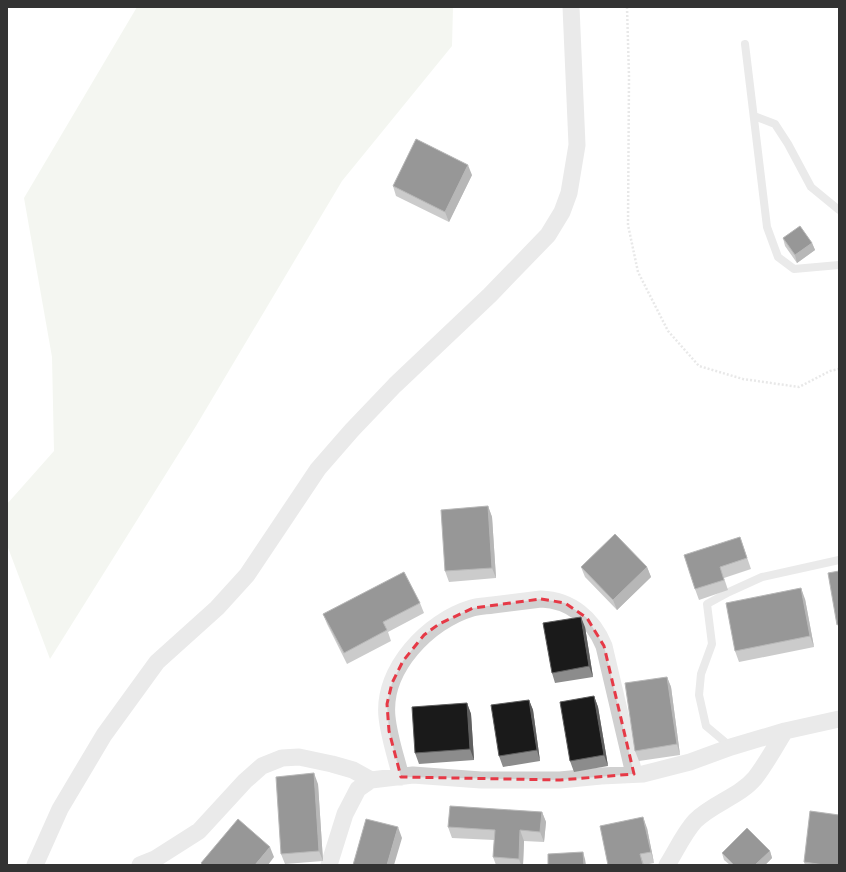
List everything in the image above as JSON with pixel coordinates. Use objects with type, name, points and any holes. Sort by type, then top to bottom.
[{"type":"street","points":[[35,865],[60,809],[104,735],[157,662],[217,608],[247,575],[318,469],[352,430],[395,385],[490,295],[548,235],[562,212],[569,193],[577,145],[571,7]]},
{"type":"street","points":[[401,776],[389,731],[387,704],[389,690],[395,675],[413,647],[424,635],[439,624],[472,608],[541,599],[552,599],[565,603],[587,618],[600,636],[604,646],[634,774]]},
{"type":"street","points":[[329,865],[345,814],[358,789],[371,780],[413,775],[481,780],[560,780],[643,774],[690,762],[731,747],[785,731],[839,719]]},
{"type":"street","points":[[667,865],[695,821],[706,812],[740,792],[754,778],[785,731]]},
{"type":"street","points":[[140,865],[155,859],[199,831],[245,781],[262,766],[282,758],[299,757],[332,764],[353,770],[371,780]]},
{"type":"lane","points":[[745,44],[767,227],[778,257],[794,269],[839,266]]},
{"type":"lane","points":[[754,116],[775,124],[788,144],[811,187],[839,210]]},
{"type":"lane","points":[[731,747],[706,726],[699,695],[701,674],[712,644],[708,604],[729,592],[762,578],[839,560]]},
{"type":"path","points":[[627,7],[629,76],[628,225],[638,272],[668,331],[699,366],[743,379],[799,387],[830,371],[839,369]]},
{"type":"highlighted area","points":[[541,599],[565,603],[587,618],[604,646],[634,774],[560,780],[401,777],[389,731],[387,704],[392,683],[403,661],[424,635],[439,624],[473,608]]},
{"type":"shaded area","points":[[137,7],[453,7],[452,46],[342,181],[196,426],[50,659],[7,545],[7,504],[54,451],[52,357],[24,198]]},
{"type":"building","points":[[416,139],[468,165],[445,212],[393,186]]},
{"type":"building","points":[[800,226],[812,243],[795,255],[783,238]]},
{"type":"building","points":[[488,506],[492,568],[445,571],[441,510]]},
{"type":"building","points":[[615,534],[647,567],[613,600],[581,567]]},
{"type":"building","points":[[740,537],[747,558],[720,567],[724,580],[695,589],[684,555]]},
{"type":"building","points":[[839,571],[839,624],[837,625],[828,573]]},
{"type":"building","points":[[404,572],[420,603],[383,622],[387,630],[344,653],[323,614]]},
{"type":"building","points":[[801,588],[810,636],[735,651],[726,603]]},
{"type":"building","points":[[581,617],[589,666],[552,673],[543,623]]},
{"type":"building","points":[[667,677],[677,744],[635,751],[625,683]]},
{"type":"building","points":[[594,696],[604,755],[570,761],[560,702]]},
{"type":"building","points":[[529,700],[537,750],[499,756],[491,705]]},
{"type":"building","points":[[467,703],[470,749],[415,753],[412,707]]},
{"type":"building","points":[[314,773],[319,851],[281,854],[276,777]]},
{"type":"building","points":[[450,806],[542,812],[540,832],[520,830],[519,859],[493,857],[495,830],[448,827]]},
{"type":"building","points":[[810,811],[839,815],[839,865],[824,865],[804,862]]},
{"type":"building","points":[[643,817],[651,852],[640,854],[643,865],[608,865],[600,826]]},
{"type":"building","points":[[238,819],[270,847],[255,865],[203,865],[201,863]]},
{"type":"building","points":[[366,819],[398,827],[387,865],[353,865]]},
{"type":"building","points":[[747,828],[770,851],[755,865],[734,865],[722,853]]},
{"type":"building","points":[[583,852],[584,865],[548,865],[548,854]]}]
